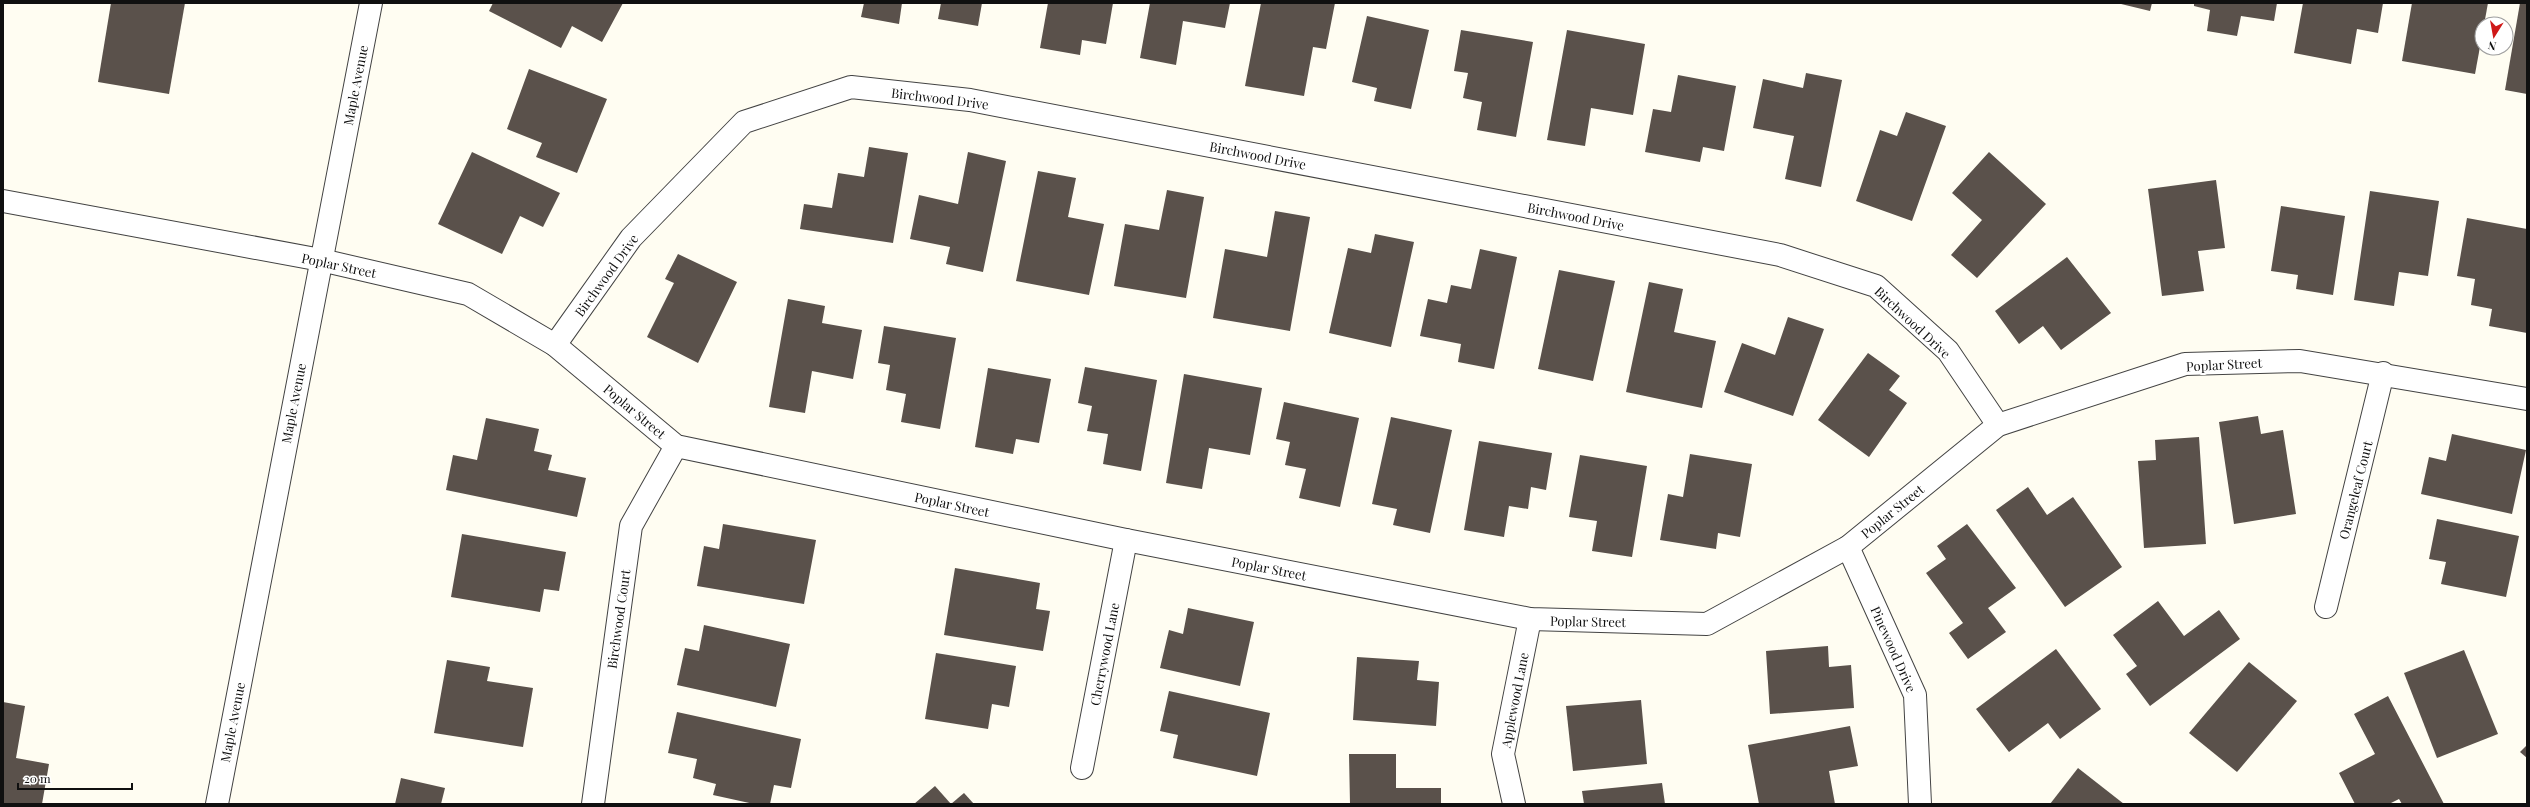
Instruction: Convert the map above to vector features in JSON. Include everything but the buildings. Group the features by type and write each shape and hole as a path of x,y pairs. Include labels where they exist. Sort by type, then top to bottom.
{"street":[{"name":"Maple Avenue","path":"217,804 371,3"},
{"name":"Birchwood Drive","path":"555,345 631,238 744,122 850,87 970,100 1780,255 1876,286 1948,352 1998,425"},
{"name":"Poplar Street","path":"3,202 321,260 468,294 555,345 676,446 1126,540 1530,619 1707,624 1848,546 1998,425 2185,364 2300,361 2384,373 2527,399"},
{"name":"Orangeleaf Court","path":"2326,607 2384,373"},
{"name":"Birchwood Court","path":"593,804 631,526 676,446"},
{"name":"Cherrywood Lane","path":"1082,768 1126,540"},
{"name":"Pinewood Drive","path":"1848,546 1915,695 1920,804"},
{"name":"Applewood Lane","path":"1514,804 1503,754 1530,619"}]}
